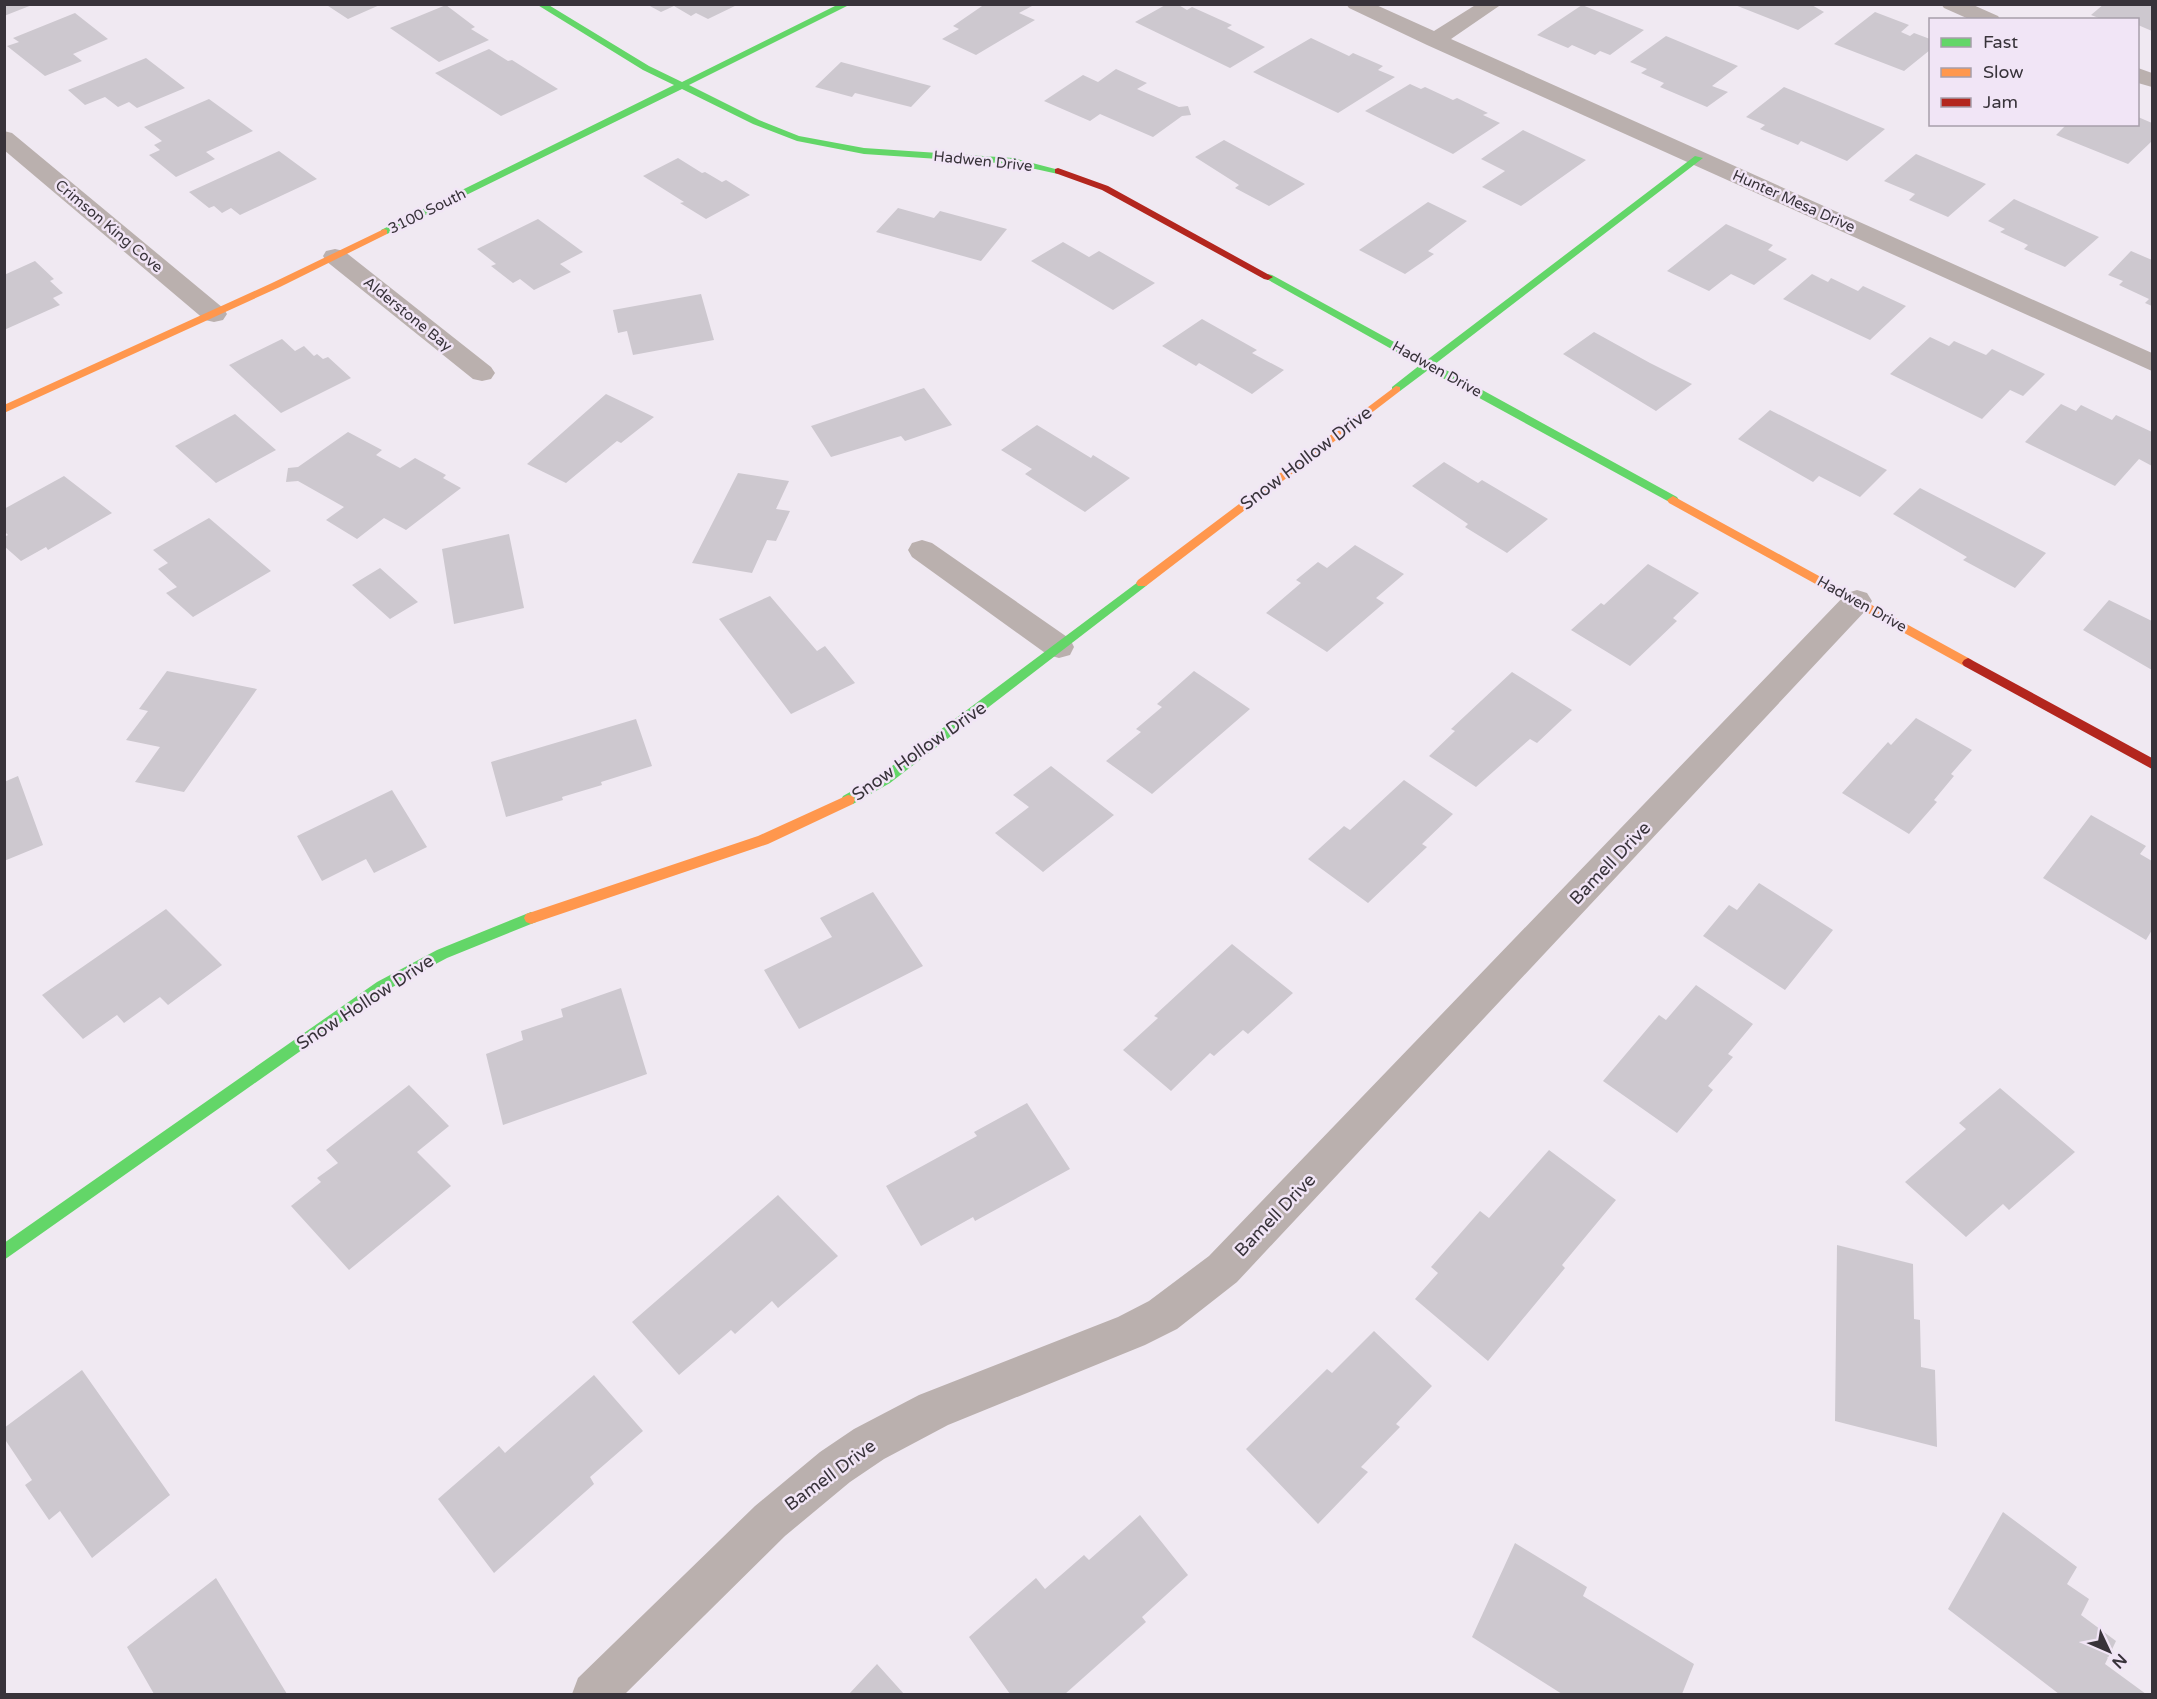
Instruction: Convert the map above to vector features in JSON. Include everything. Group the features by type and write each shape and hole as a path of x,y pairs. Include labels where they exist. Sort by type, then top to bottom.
{"street":[{"name":"Hadwen Drive","path":"540,4 646,68 776,131 818,144 864,151 1013,161 1084,179 1138,204 2152,765"},
{"name":"3100 South","path":"4,410 335,256 847,4"},
{"name":"Hunter Mesa Drive","path":"1356,4 2152,363"},
{"path":"1435,40 1492,4"},
{"path":"1951,4 1986,18"},
{"name":"Crimson King Cove","path":"4,138 214,314"},
{"name":"Snow Hollow Drive","path":"4,1253 410,969 490,931 726,854 826,814 855,798 915,758 1698,158"},
{"name":"Alderstone Bay","path":"335,256 482,373"},
{"path":"922,550 1059,647"},
{"name":"Bamell Drive","path":"594,1695 770,1521 835,1467 869,1444 934,1410 1131,1331 1163,1315 1223,1269 1857,602"}],"building":[{"path":"4,4 32,4 32,5 4,16"},
{"path":"325,4 382,4 348,19"},
{"path":"739,4 708,19 696,13 691,16 674,6 661,12 648,5"},
{"path":"985,4 1030,4 1032,6 1019,13 1035,20 976,55 942,39 959,29 953,26"},
{"path":"1167,4 1177,4 1187,10 1192,7 1232,25 1227,28 1265,47 1230,68 1135,22"},
{"path":"1810,4 1824,12 1798,30 1735,5"},
{"path":"2104,4 2152,4 2152,31 2139,25 2139,18 2099,18 2091,15"},
{"path":"446,5 475,27 471,29 489,40 439,62 390,28"},
{"path":"1582,5 1644,30 1610,55 1600,51 1595,55 1572,45 1568,48 1537,35"},
{"path":"1875,12 1909,25 1901,32 1910,36 1914,33 1929,39 1929,51 1904,71 1834,44"},
{"path":"75,13 108,39 73,54 82,61 45,76 7,46 19,42 13,38"},
{"path":"1666,36 1738,66 1712,86 1728,92 1707,107 1660,87 1664,83 1641,73 1647,69 1630,62"},
{"path":"1311,38 1349,56 1353,53 1383,66 1378,70 1395,77 1338,113 1253,72"},
{"path":"489,49 508,61 512,60 558,89 501,116 435,73"},
{"path":"146,58 185,88 137,108 129,102 118,107 105,97 85,105 68,90"},
{"path":"841,62 931,86 911,107 855,93 852,97 815,87"},
{"path":"1116,69 1147,83 1137,89 1179,107 1188,106 1191,115 1182,116 1153,137 1100,114 1090,121 1044,101 1083,75 1098,82"},
{"path":"1410,84 1421,89 1425,87 1453,100 1457,98 1488,113 1483,115 1500,123 1453,154 1365,111"},
{"path":"1784,87 1885,129 1847,161 1801,141 1798,145 1760,129 1765,125 1746,117"},
{"path":"209,99 253,131 206,152 215,159 176,177 149,155 160,150 154,145 162,141 144,127"},
{"path":"2139,117 2152,123 2152,141 2128,164 2056,135 2065,126 2139,126"},
{"path":"1523,130 1586,160 1521,206 1482,187 1505,171 1481,159"},
{"path":"1224,140 1305,184 1269,206 1235,188 1239,185 1195,157"},
{"path":"279,151 317,179 240,215 231,208 222,213 214,206 209,208 189,192"},
{"path":"1916,154 1986,184 1948,217 1909,200 1915,194 1884,181"},
{"path":"678,158 702,173 705,172 722,182 726,180 750,195 706,219 643,176"},
{"path":"2014,199 2099,237 2065,267 2024,249 2028,245 2000,232 2005,229 1988,221"},
{"path":"1428,202 1467,221 1428,251 1434,254 1405,274 1359,250"},
{"path":"898,208 934,218 940,211 1007,229 981,261 876,232"},
{"path":"538,219 583,252 560,264 571,272 534,290 520,279 513,283 491,266 496,264 477,249"},
{"path":"1726,224 1773,245 1768,250 1787,259 1754,285 1731,274 1709,291 1667,271"},
{"path":"1063,242 1089,257 1099,251 1155,283 1113,310 1031,261"},
{"path":"2131,251 2152,260 2152,306 2145,303 2149,299 2119,285 2123,281 2108,275"},
{"path":"35,261 54,279 50,281 63,293 53,298 60,305 4,330 4,275"},
{"path":"1812,274 1828,282 1831,278 1858,291 1863,286 1906,306 1870,340 1783,299"},
{"path":"701,294 714,340 633,355 627,331 618,333 613,310"},
{"path":"1202,319 1257,350 1252,353 1284,370 1252,394 1199,363 1196,366 1162,346"},
{"path":"1594,332 1692,384 1656,411 1563,354"},
{"path":"1930,337 1949,346 1954,341 1986,355 1992,349 2045,374 2023,396 2010,390 1982,419 1890,374"},
{"path":"282,339 295,351 304,346 314,356 317,354 323,359 328,357 351,378 281,413 229,365"},
{"path":"924,388 952,425 905,441 901,436 831,457 811,426"},
{"path":"606,394 654,417 621,443 617,441 566,483 527,464"},
{"path":"2061,404 2076,411 2081,405 2112,420 2116,415 2152,432 2152,466 2139,459 2115,486 2025,442"},
{"path":"1770,410 1887,470 1860,497 1819,476 1813,482 1738,439"},
{"path":"235,414 276,450 216,483 175,446"},
{"path":"1037,425 1091,458 1093,455 1130,478 1085,512 1025,474 1032,469 1001,450"},
{"path":"348,432 382,450 376,455 400,468 415,458 446,475 443,478 461,488 406,530 384,518 357,539 326,520 344,507 298,481 286,482 288,468 298,467"},
{"path":"1444,462 1478,483 1482,480 1548,519 1507,553 1465,527 1468,524 1412,486"},
{"path":"738,473 789,481 776,509 790,511 776,541 767,540 752,573 692,563"},
{"path":"64,476 112,513 48,550 46,547 21,561 4,546 4,537 8,535 4,531 4,509"},
{"path":"1920,488 2046,553 2015,588 1963,560 1967,557 1893,514"},
{"path":"209,518 271,571 193,617 166,593 177,587 158,569 168,563 153,550"},
{"path":"509,534 524,608 454,624 442,549"},
{"path":"1355,545 1404,574 1376,598 1384,603 1327,652 1266,613 1301,583 1296,580 1318,562 1327,568"},
{"path":"1648,564 1699,593 1673,618 1677,621 1630,666 1571,630 1601,603 1604,605"},
{"path":"380,568 418,602 390,619 352,585"},
{"path":"770,596 817,651 825,646 855,683 791,714 719,619"},
{"path":"2109,600 2152,621 2152,670 2083,630"},
{"path":"167,671 257,689 184,792 135,782 160,747 126,740 148,711 139,709"},
{"path":"1194,671 1250,709 1152,794 1106,761 1141,732 1136,729 1162,707 1157,704"},
{"path":"1512,672 1572,710 1537,743 1530,739 1476,787 1429,756 1455,731 1451,729"},
{"path":"1916,718 1972,750 1951,774 1954,776 1934,800 1937,802 1909,834 1842,793 1888,742 1891,745"},
{"path":"636,719 652,766 601,782 602,785 562,797 563,800 506,817 491,762"},
{"path":"1051,766 1114,815 1043,872 995,833 1029,807 1013,795"},
{"path":"18,776 43,845 4,861 4,782"},
{"path":"1404,780 1453,814 1422,844 1427,847 1368,903 1308,859 1344,826 1350,830"},
{"path":"392,790 427,847 374,873 366,859 322,881 297,836"},
{"path":"2091,815 2146,846 2140,854 2152,861 2152,930 2146,940 2043,878"},
{"path":"1759,883 1833,930 1785,990 1703,936 1729,905 1737,910"},
{"path":"873,892 923,966 799,1029 764,970 832,937 820,918"},
{"path":"166,909 222,965 168,1005 160,997 124,1023 117,1015 83,1039 42,995"},
{"path":"1232,944 1293,993 1248,1034 1243,1030 1214,1056 1210,1053 1171,1091 1123,1050 1158,1018 1154,1016"},
{"path":"1696,985 1753,1024 1728,1054 1733,1057 1708,1086 1713,1090 1677,1133 1603,1081 1659,1015 1666,1020"},
{"path":"621,988 647,1074 503,1125 486,1054 523,1040 521,1031 563,1017 561,1009"},
{"path":"409,1085 449,1126 417,1152 451,1186 349,1270 291,1206 321,1182 317,1178 338,1163 326,1150"},
{"path":"2000,1088 2075,1152 2009,1210 2003,1204 1966,1237 1905,1182 1966,1129 1959,1123"},
{"path":"1027,1103 1070,1169 975,1221 973,1217 921,1246 886,1186 977,1136 974,1132"},
{"path":"1549,1150 1616,1200 1562,1265 1565,1268 1488,1361 1415,1299 1438,1273 1431,1267 1480,1211 1489,1218"},
{"path":"778,1195 838,1256 778,1308 772,1301 735,1334 731,1330 679,1375 632,1322"},
{"path":"1837,1245 1913,1264 1914,1319 1920,1320 1921,1367 1935,1370 1937,1447 1835,1421"},
{"path":"1374,1331 1432,1386 1396,1424 1400,1427 1361,1467 1368,1472 1318,1524 1246,1449 1327,1369 1332,1373"},
{"path":"82,1370 170,1495 92,1558 60,1511 49,1520 25,1485 32,1480 4,1438 4,1428"},
{"path":"594,1375 643,1431 590,1477 594,1484 494,1573 438,1499 499,1446 505,1453"},
{"path":"2003,1512 2077,1567 2067,1584 2089,1599 2081,1615 2116,1641 2105,1664 2146,1694 2059,1694 1948,1609"},
{"path":"1140,1515 1188,1575 1142,1617 1146,1622 1065,1694 1010,1694 969,1637 1036,1578 1045,1589 1084,1555 1089,1560"},
{"path":"1515,1543 1587,1587 1583,1596 1694,1664 1682,1694 1562,1694 1472,1637"},
{"path":"216,1578 287,1694 154,1694 127,1647"},
{"path":"877,1664 904,1694 849,1694"}],"traffic: fast":[{"path":"540,4 646,68 756,122 797,138 864,151 1013,161 1058,171"},
{"path":"384,232 847,4"},
{"path":"1396,389 1698,158"},
{"path":"1268,277 1673,500"},
{"path":"848,800 885,779 1142,583"},
{"path":"4,1253 382,986 442,954 531,918"}],"traffic: slow":[{"path":"4,410 276,285 384,232"},
{"path":"1142,583 1396,389"},
{"path":"1673,500 1968,663"},
{"path":"531,918 763,840 848,800"}],"traffic: jam":[{"path":"1058,171 1105,188 1268,277"},
{"path":"1968,663 2152,764"}]}
